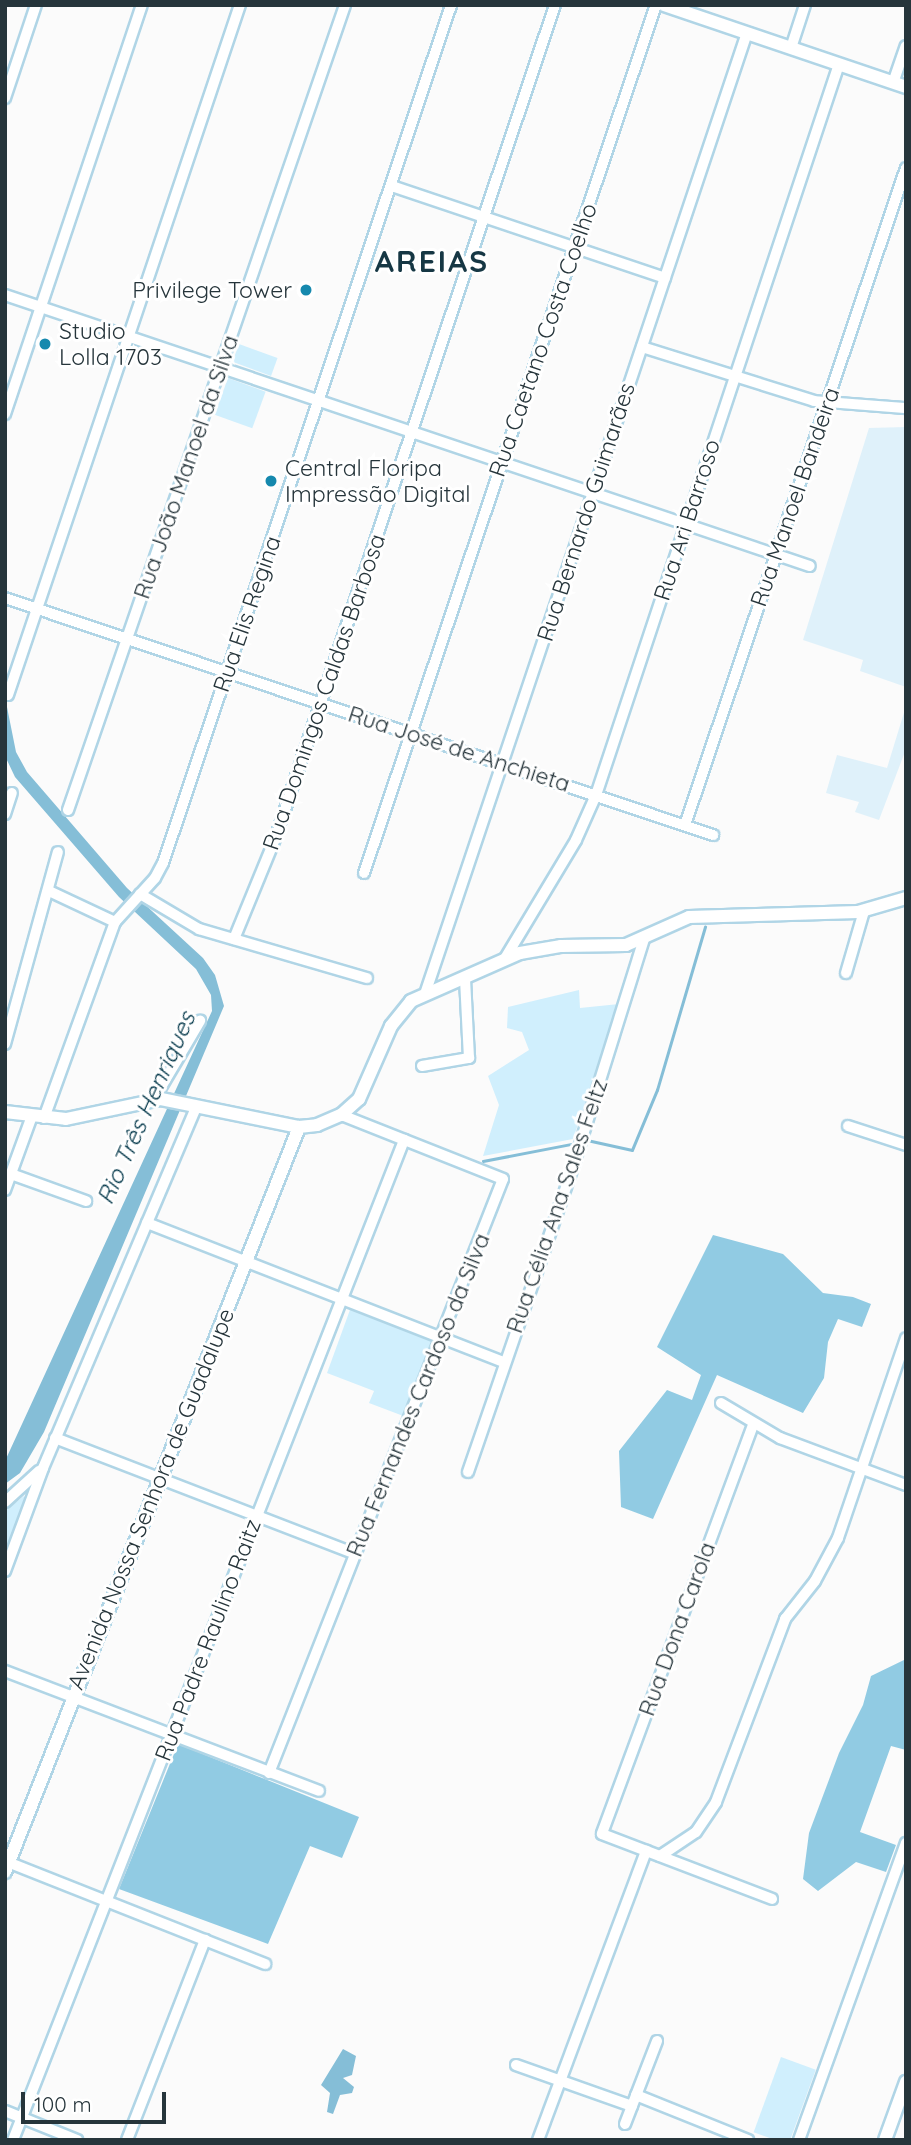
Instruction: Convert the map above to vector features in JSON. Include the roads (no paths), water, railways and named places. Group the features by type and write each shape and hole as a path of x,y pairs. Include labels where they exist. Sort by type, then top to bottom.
{"street":[{"path":"5,98 36,5"},
{"path":"5,414 142,5"},
{"path":"8,695 240,5"},
{"name":"Rua João Manoel da Silva","path":"68,810 345,5"},
{"name":"Rua Elis Regina","path":"118,918 163,863 451,5"},
{"name":"Rua Domingos Caldas Barbosa","path":"234,939 275,839 555,5"},
{"name":"Rua Caetano Costa Coelho","path":"364,873 656,5"},
{"path":"664,5 689,9 747,33 900,85 906,46"},
{"path":"791,48 806,5"},
{"name":"Rua Bernardo Guimarães","path":"426,991 747,33"},
{"name":"Rua Ari Barroso","path":"504,960 576,841 596,795 839,64"},
{"name":"Rua Manoel Bandeira","path":"685,825 906,168"},
{"path":"391,186 664,278"},
{"path":"5,295 810,566"},
{"path":"642,346 827,404 906,408"},
{"name":"Rua José de Anchieta","path":"5,598 713,835"},
{"path":"5,814 12,793"},
{"path":"5,1044 58,852"},
{"path":"5,1190 38,1117 118,918 49,891"},
{"path":"138,896 186,923 367,978"},
{"path":"5,1112 74,1119 161,1099 299,1127 341,1115 359,1099 399,1014 426,991 465,979 504,960 552,947 616,946 644,939 689,917 864,911 906,898"},
{"path":"846,973 864,911"},
{"name":"Rua Célia Ana Sales Feltz","path":"468,1472 503,1362 577,1156 644,939"},
{"path":"422,1066 469,1058 465,979"},
{"path":"161,1099 200,1021"},
{"path":"5,1571 55,1438 147,1223 193,1106"},
{"name":"Rua Fernandes Cardoso da Silva","path":"269,1773 503,1179 341,1115"},
{"path":"848,1126 906,1145"},
{"name":"Avenida Nossa Senhora de Guadalupe","path":"6,1866 299,1127"},
{"name":"Rua Padre Raulino Raitz","path":"13,2140 404,1140"},
{"path":"11,1174 86,1201"},
{"path":"147,1223 503,1362"},
{"path":"660,1856 696,1832 716,1802 785,1619 831,1554 906,1338"},
{"path":"721,1403 753,1425 906,1485"},
{"name":"Rua Dona Carola","path":"646,1851 602,1834 753,1425"},
{"path":"55,1438 355,1554"},
{"path":"5,1502 43,1468"},
{"path":"5,1671 319,1791"},
{"path":"799,2140 906,1843"},
{"path":"538,2140 646,1851 772,1899"},
{"path":"6,1866 265,1964"},
{"path":"127,2140 205,1940"},
{"path":"625,2124 657,2041"},
{"path":"516,2065 748,2140"},
{"path":"885,2140 906,2082"},
{"path":"5,2111 77,2140"}],"waterway":[{"path":"587,1140 632,1150 657,1090 705,927"},
{"path":"483,1161 571,1144"}],"place":[{"name":"Privilege Tower","path":"306,290"},
{"name":"Studio Lolla 1703","path":"45,344"},
{"name":"Central Floripa Impressão Digital","path":"271,481"}],"district":[{"name":"AREIAS","path":"432,261"}],"water label":[{"name":"Rio Três Henriques","path":"146,1108"}]}
